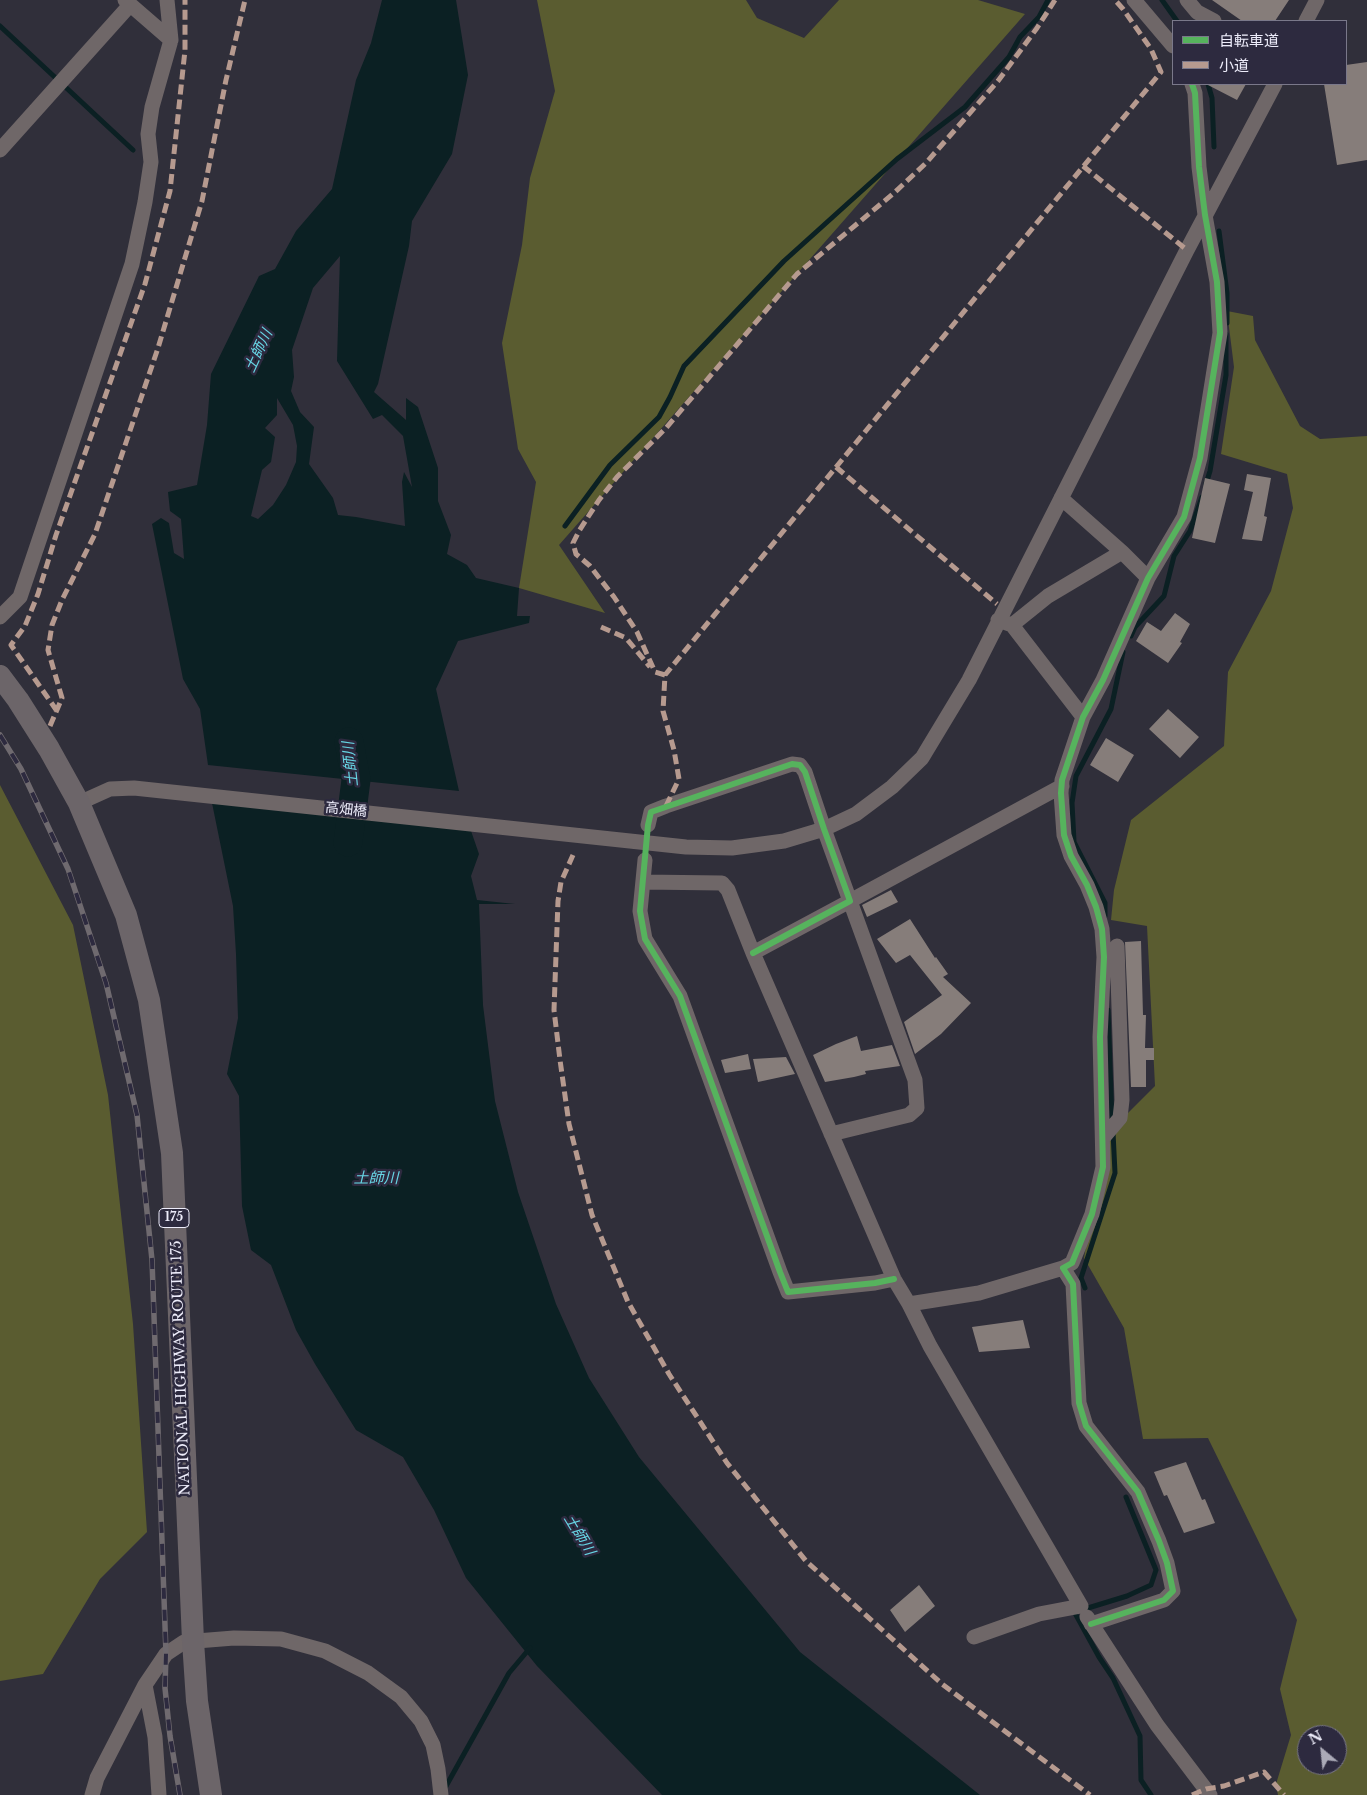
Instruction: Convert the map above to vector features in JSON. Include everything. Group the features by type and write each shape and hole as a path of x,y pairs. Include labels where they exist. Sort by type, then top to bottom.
{"highway":[{"name":"NATIONAL HIGHWAY ROUTE 175","path":"0,676 18,700 49,749 79,803 126,915 149,1000 172,1153 193,1641 197,1701 212,1795"}],"street":[{"path":"0,617 20,597 132,264 146,202 151,162 148,134 152,108 171,40 167,0"},
{"path":"1134,0 1172,45"},
{"path":"1187,0 1197,12 1212,20"},
{"path":"1306,20 1316,0"},
{"path":"0,150 72,71 128,2 171,40"},
{"path":"909,1304 979,1293 1063,1268 1072,1263 1092,1214 1103,1167 1100,1038 1104,957 1102,929 1096,907 1087,885 1071,856 1064,835 1062,780 1083,717 1104,680 1148,578 1184,517 1200,458 1220,333 1218,282 1205,215 1199,167 1195,93 1192,85"},
{"name":"高畑橋","path":"79,803 110,789 134,788 686,847 732,848 784,842 824,829 856,814 892,787 922,758 1005,622 1061,498 1205,215 1274,85"},
{"path":"1061,498 1122,552 1148,578"},
{"path":"1083,717 1005,622 1122,552"},
{"path":"648,825 651,812 792,764 800,765 805,772 915,1080 917,1108 909,1116 831,1134"},
{"path":"753,953 1062,786"},
{"path":"645,860 640,912 645,939 680,996 788,1292 875,1283 894,1279"},
{"path":"643,882 722,883 728,890 753,953 894,1279 930,1346 1091,1624 1157,1725 1210,1795"},
{"path":"1103,1138 1120,1118 1122,1100 1117,946"},
{"path":"1063,1268 1073,1284 1079,1402 1086,1426 1138,1492 1167,1563 1173,1591 1164,1600 1091,1624"},
{"path":"974,1637 1040,1614 1081,1606"},
{"path":"92,1795 97,1778 145,1685 166,1654 184,1642 234,1638 281,1639 325,1650 368,1673 400,1697 421,1721 433,1745 441,1795"},
{"path":"145,1685 155,1737 159,1795"}],"green space":[{"path":"537,0 746,0 757,18 804,38 839,0 978,0 1025,14 559,545 605,613 519,588 536,482 518,449 502,343 522,245 530,178 555,91"},
{"path":"1227,311 1253,316 1255,340 1300,426 1320,439 1367,436 1367,1795 1278,1795 1276,1784 1291,1735 1280,1689 1297,1620 1208,1438 1143,1439 1124,1328 1084,1258 1104,1137 1155,1086 1147,926 1111,920 1114,890 1131,820 1224,746 1228,672 1271,591 1293,508 1287,474 1221,454 1234,367"},
{"path":"0,785 73,925 108,1095 133,1324 147,1532 100,1579 43,1674 0,1681"}],"water":[{"path":"382,0 456,0 468,75 452,154 412,221 409,246 378,384 374,392 406,420 406,398 418,407 438,468 438,501 451,535 447,554 467,565 476,578 519,588 517,616 530,616 529,623 458,641 436,689 459,791 208,765 200,709 183,679 152,524 161,518 169,523 174,553 184,559 181,519 170,511 168,492 197,485 207,425 211,374 259,276 275,269 296,231 332,189 356,80 371,43","holes":["340,256 337,361 373,419 382,415 403,436 412,487 404,472 402,482 405,526 338,515 333,498 309,464 314,427 300,412 291,391 294,377 292,350 313,288","277,398 293,425 297,446 296,462 286,485 273,505 258,519 251,516 262,470 271,462 275,437 265,428 277,415"]},
{"name":"土師川","path":"212,803 470,828 479,854 471,876 477,900 515,904 479,904 483,1005 495,1101 518,1192 556,1304 589,1378 639,1457 800,1652 980,1795 662,1795 537,1666 466,1578 434,1510 403,1457 356,1430 296,1330 271,1265 251,1250 242,1206 239,1096 227,1074 238,1018 233,906"}],"building":[{"path":"1212,0 1289,0 1276,20 1241,20"},
{"path":"1367,62 1367,160 1337,165 1324,85 1347,85 1347,65"},
{"path":"1208,85 1245,85 1237,100"},
{"path":"1247,474 1271,478 1264,516 1267,517 1262,541 1242,539 1253,492 1244,490"},
{"path":"1205,478 1230,484 1215,543 1192,538"},
{"path":"1175,613 1190,624 1180,642 1182,643 1168,663 1136,641 1147,622 1161,631"},
{"path":"1168,709 1199,737 1180,758 1149,729"},
{"path":"1106,738 1134,755 1118,782 1090,765"},
{"path":"891,890 898,902 867,917 862,905"},
{"path":"910,919 935,958 948,974 943,977 971,1003 941,1034 915,1054 904,1022 942,995 910,955 896,963 877,939"},
{"path":"1141,941 1143,1015 1146,1015 1145,1048 1154,1048 1154,1060 1146,1060 1146,1087 1131,1087 1125,942"},
{"path":"857,1036 861,1051 892,1045 900,1066 865,1071 866,1074 825,1082 813,1055"},
{"path":"748,1054 751,1069 725,1073 721,1060"},
{"path":"786,1057 795,1074 758,1082 753,1059"},
{"path":"1023,1320 1030,1348 979,1352 972,1327"},
{"path":"1186,1462 1202,1500 1205,1499 1215,1523 1184,1533 1167,1495 1164,1496 1154,1472"},
{"path":"919,1585 935,1606 905,1632 890,1610"}],"waterway":[{"path":"565,526 610,465 659,417 684,366 784,261 897,159 965,107 1009,57 1020,37 1039,17 1048,0"},
{"path":"1162,0 1176,20"},
{"path":"0,26 133,150"},
{"path":"1208,85 1212,98 1214,147"},
{"path":"1219,231 1227,293 1227,323"},
{"path":"1206,484 1210,471 1226,375 1226,334"},
{"path":"1131,636 1135,627 1164,596 1174,556 1190,531 1202,497"},
{"path":"1105,916 1105,903 1074,842 1072,803 1076,776 1111,709 1123,652"},
{"name":"土師川","path":"348,842 356,780 349,742"},
{"path":"1108,1010 1112,1121"},
{"path":"1085,1288 1081,1278 1115,1173 1113,1132"},
{"path":"1088,1608 1127,1596 1151,1585 1156,1570 1126,1497"},
{"path":"1076,1615 1113,1678 1140,1736 1141,1780 1151,1795"},
{"path":"445,1788 509,1673 530,1648"}],"railway":[{"path":"0,735 21,769 68,869 106,983 137,1115 152,1260 166,1654 165,1688 170,1736 180,1795"}],"marked path":[{"path":"57,711 11,645 25,626 38,594 56,535 145,284 170,191 185,50 185,0"},
{"path":"50,726 62,698 48,650 52,625 62,600 95,534 158,348 202,201 226,80 245,0"},
{"path":"665,675 655,672 637,632 614,597 590,566 576,554 573,543 579,531 617,477 666,428 797,274 894,193 925,164 998,81 1055,0"},
{"path":"666,806 679,779 674,750 663,711 665,675 1161,72 1151,49 1115,0"},
{"path":"1083,166 1187,250"},
{"path":"836,467 997,604"},
{"path":"601,627 626,638 650,667"},
{"path":"573,855 561,882 558,901 554,1010 560,1060 569,1124 592,1215 628,1302 669,1374 727,1463 806,1561 942,1684 1090,1795"},
{"path":"1192,1795 1264,1772 1284,1795"}],"cycle path":[{"path":"1091,1624 1164,1600 1173,1591 1167,1563 1138,1492 1086,1426 1079,1403 1073,1284 1063,1268 1072,1263 1092,1214 1103,1167 1100,1037 1104,957 1102,929 1096,907 1087,885 1071,856 1064,835 1061,793 1062,780 1083,717 1103,680 1148,578 1184,517 1200,458 1220,333 1217,282 1205,215 1199,167 1195,93 1192,85"},
{"path":"753,953 850,901 805,772 800,765 792,764 651,812 648,825 640,911 645,939 680,996 788,1292 875,1283 894,1279"}]}
